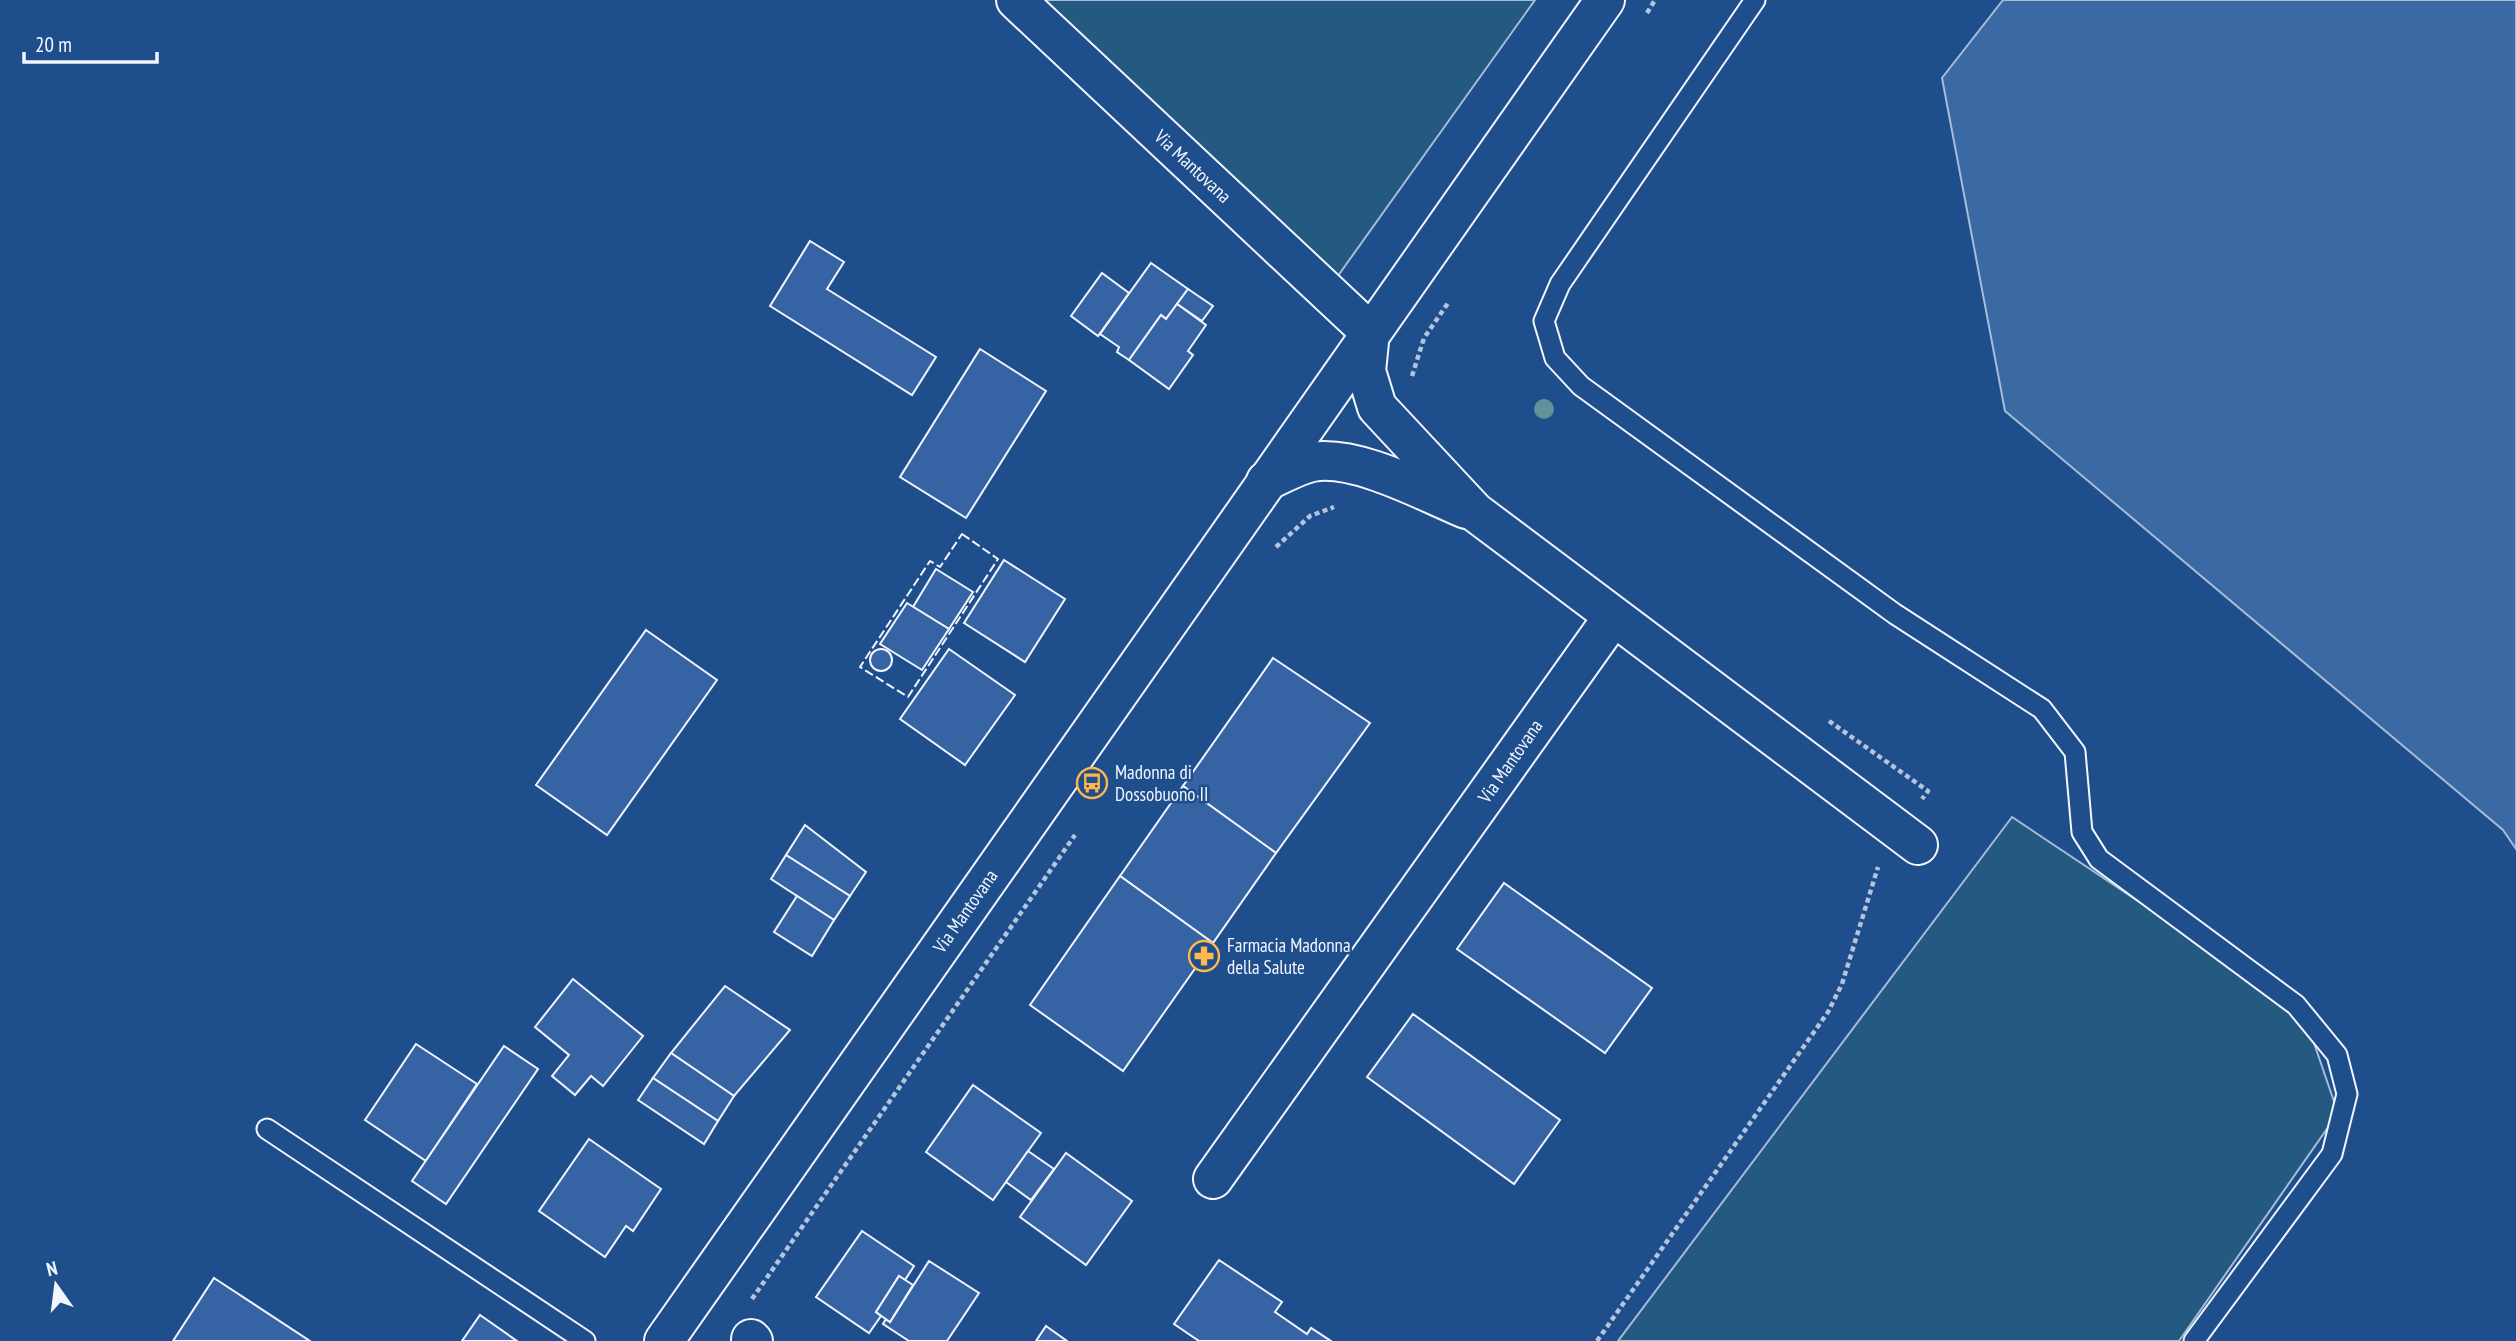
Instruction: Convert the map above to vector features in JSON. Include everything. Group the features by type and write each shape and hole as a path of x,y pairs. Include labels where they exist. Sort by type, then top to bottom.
{"street":[{"name":"Via Mantovana","path":"1016,0 1370,332"},
{"name":"Via Mantovana","path":"664,1341 1605,0"},
{"name":"Via Mantovana","path":"1370,332 1366,371 1377,407 1475,512 1918,845"},
{"name":"Via Mantovana","path":"1266,481 1310,462 1337,461 1390,477 1475,512"},
{"name":"Via Mantovana","path":"1213,1179 1613,617"}],"lane":[{"path":"1755,0 1560,284 1544,321 1555,358 1581,386 1884,606 2042,709 2075,752 2082,832 2099,859 2296,1005 2337,1055 2347,1094 2332,1154 2194,1341"},
{"path":"267,1129 584,1341"}],"path":[{"path":"1270,553 1310,516 1345,503"},
{"path":"751,1328 1076,834"},
{"path":"1597,1341 1828,1012 1852,954"}],"shaded area":[{"path":"1022,0 1535,0 1330,287"},
{"path":"2003,0 2516,0 2516,849 2503,830 2005,411 1942,78"},
{"path":"2012,817 2303,1011 2338,1113 2179,1341 1618,1341"}],"building":[{"path":"810,241 844,262 827,289 936,357 912,395 770,306"},
{"path":"1151,263 1188,289 1166,319 1161,315 1129,360 1117,352 1119,347 1100,334"},
{"path":"1102,273 1129,293 1098,336 1071,316"},
{"path":"1188,289 1213,306 1202,321 1177,304"},
{"path":"1177,304 1206,325 1188,351 1193,355 1169,389 1129,360 1161,315 1166,319"},
{"path":"980,349 1046,391 966,518 900,477"},
{"path":"1004,560 1065,599 1025,662 964,623"},
{"path":"936,569 973,592 949,629 913,607"},
{"path":"907,603 949,629 922,670 880,644"},
{"path":"646,630 717,680 607,835 536,785"},
{"path":"881,649 889,652 892,660 889,668 881,671 873,668 870,660 873,652"},
{"path":"949,649 1015,695 965,765 900,719"},
{"path":"1273,658 1370,723 1276,853 1183,786"},
{"path":"1183,786 1276,853 1213,943 1120,876"},
{"path":"805,825 866,872 850,896 786,855"},
{"path":"786,855 850,896 834,920 771,879"},
{"path":"1120,876 1213,943 1123,1071 1030,1005"},
{"path":"1504,883 1652,988 1605,1053 1457,949"},
{"path":"797,896 834,920 812,956 774,932"},
{"path":"573,979 643,1036 603,1086 591,1076 575,1095 552,1076 569,1055 535,1027"},
{"path":"725,986 790,1030 734,1096 671,1053"},
{"path":"1413,1014 1560,1120 1514,1184 1367,1077"},
{"path":"416,1044 477,1084 426,1161 365,1120"},
{"path":"504,1046 538,1069 446,1204 412,1181"},
{"path":"671,1053 734,1096 718,1121 653,1078"},
{"path":"653,1078 718,1121 704,1144 638,1100"},
{"path":"973,1085 1041,1133 993,1200 926,1152"},
{"path":"589,1139 661,1189 633,1231 626,1226 605,1257 539,1211"},
{"path":"1028,1151 1054,1169 1031,1200 1006,1182"},
{"path":"1066,1153 1132,1201 1086,1265 1020,1217"},
{"path":"862,1231 914,1266 905,1280 899,1276 876,1312 881,1316 869,1333 816,1297"},
{"path":"1219,1260 1282,1302 1275,1312 1307,1334 1311,1328 1331,1341 1199,1341 1174,1324"},
{"path":"929,1261 979,1293 947,1341 909,1341 883,1324 886,1319 890,1322"},
{"path":"899,1276 913,1285 890,1322 876,1312"},
{"path":"214,1278 310,1341 173,1341"},
{"path":"480,1315 517,1341 462,1341"},
{"path":"1046,1326 1067,1341 1036,1341"}],"fence":[{"path":"962,534 998,559 908,697 860,667 930,561 940,567 962,534"}],"place":[{"name":"Madonna di Dossobuono II","path":"1092,783"},
{"name":"Farmacia Madonna della Salute","path":"1204,956"}]}
